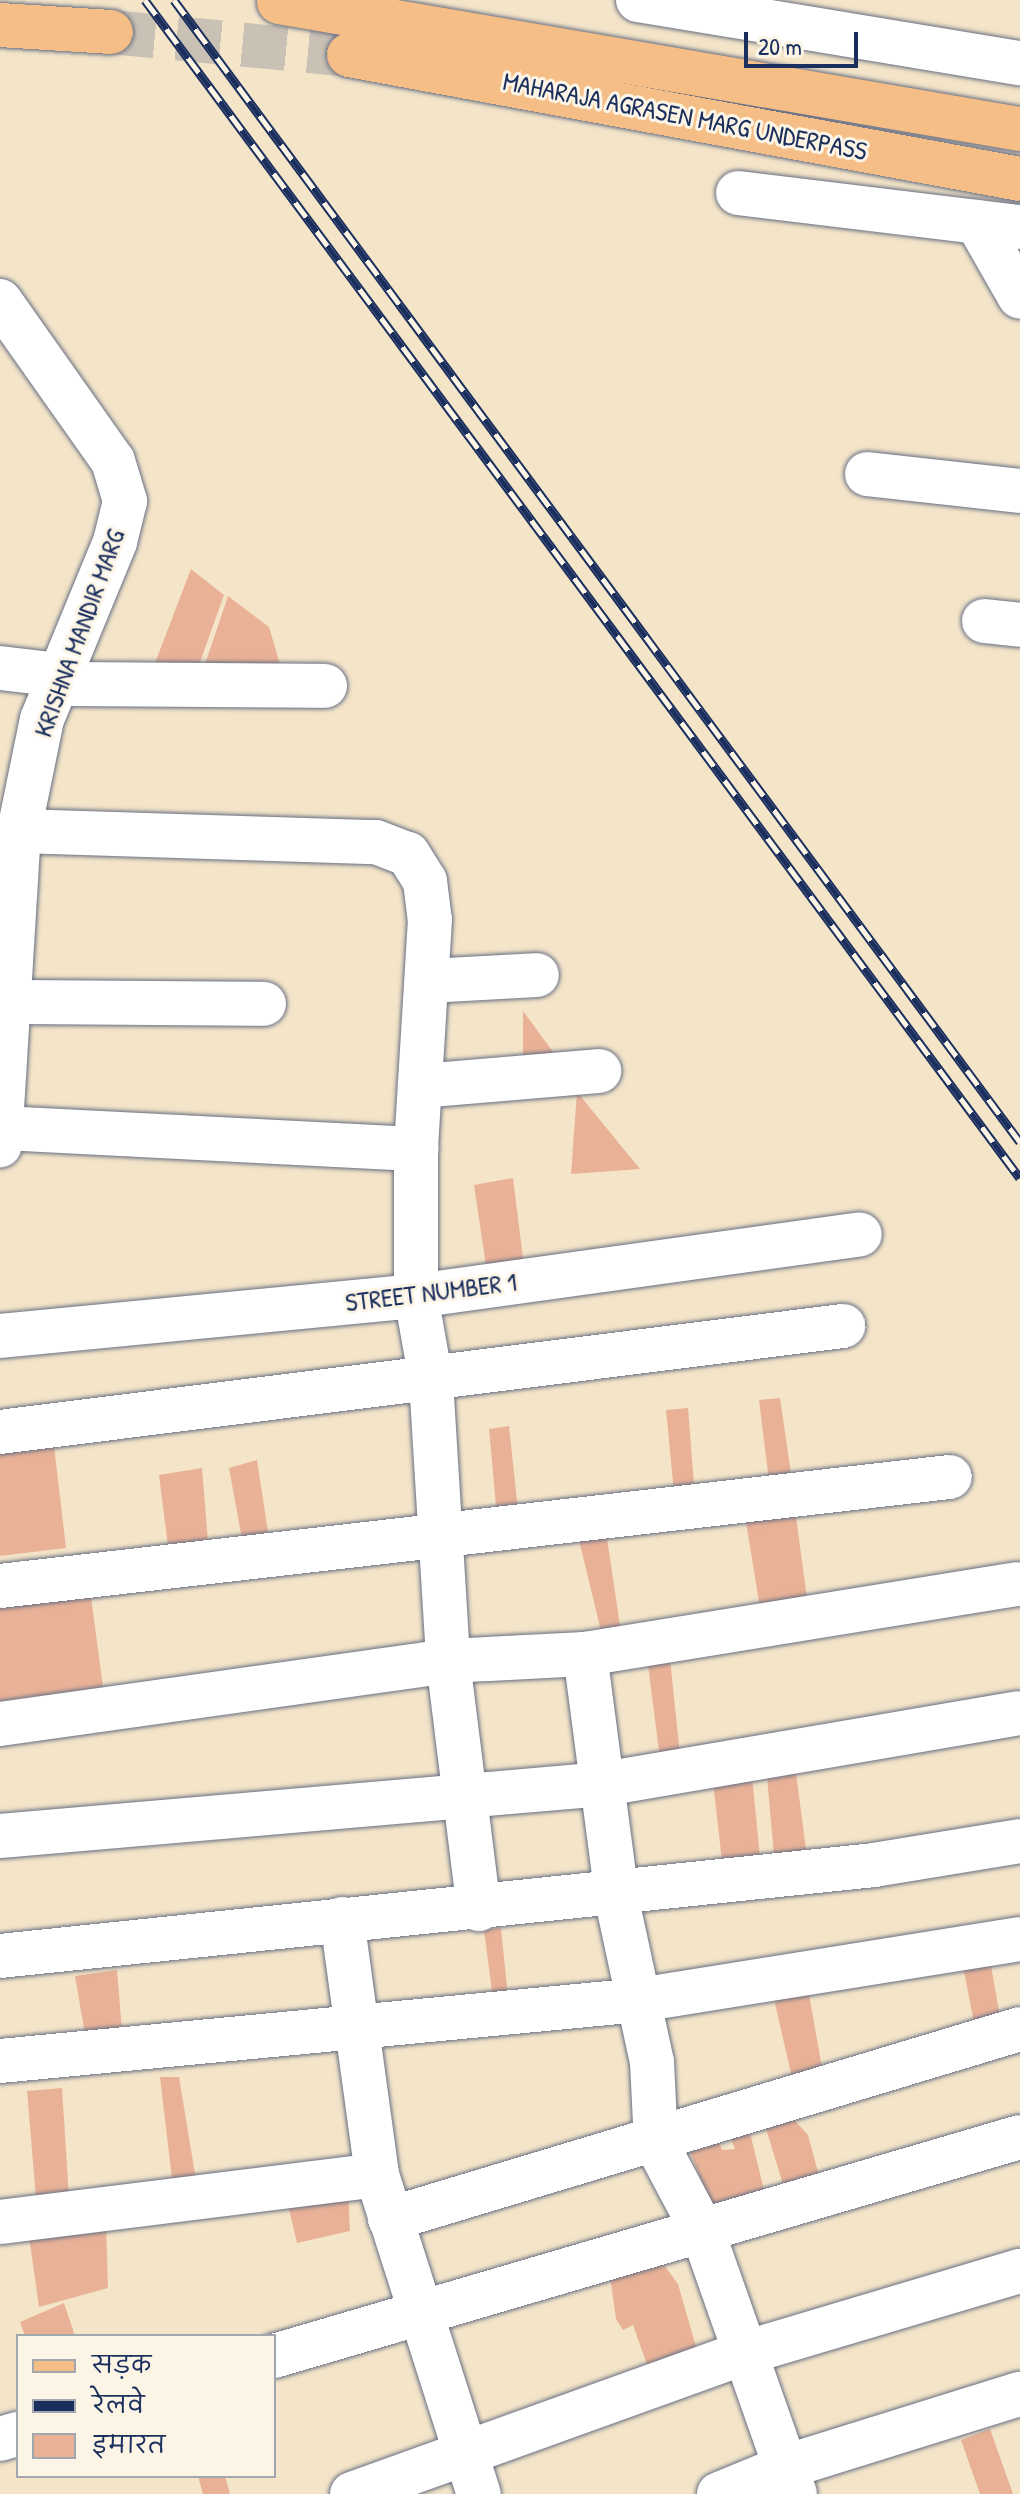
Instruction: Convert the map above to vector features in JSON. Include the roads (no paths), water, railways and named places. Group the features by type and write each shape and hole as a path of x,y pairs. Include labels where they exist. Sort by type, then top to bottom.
{"main road":[{"name":"MAHARAJA AGRASEN MARG UNDERPASS","path":"279,2 1020,129"},
{"path":"0,25 111,32"},
{"name":"MAHARAJA AGRASEN MARG UNDERPASS","path":"349,55 1020,179"}],"street":[{"path":"638,0 712,7 1020,63"},
{"path":"738,193 1020,227"},
{"path":"977,222 1020,297"},
{"name":"KRISHNA MANDIR MARG","path":"0,301 113,461 125,501 115,542 42,719 19,831 5,947 8,1002 0,1145"},
{"path":"867,474 1020,491"},
{"path":"0,668 58,680 325,686"},
{"path":"19,831 376,842 408,854 425,881 430,919 416,1149 416,1296 431,1380 448,1661 479,1909"},
{"path":"427,981 537,975"},
{"path":"8,1002 264,1004"},
{"path":"420,1086 599,1071"},
{"path":"1,1128 416,1149"},
{"name":"STREET NUMBER 1","path":"0,1336 416,1296 860,1234"},
{"path":"0,1432 843,1326"},
{"path":"0,1586 441,1539 950,1477"},
{"path":"0,1724 448,1661 585,1654 1016,1584"},
{"path":"585,1654 617,1893 652,2062 656,2143 702,2230 741,2354 790,2481"},
{"path":"0,1836 465,1793 604,1784 1018,1713"},
{"path":"1,1945 479,1909 874,1865 1020,1841"},
{"path":"342,1919 377,2175 417,2313 479,2494"},
{"path":"0,2061 358,2030 639,2000 1020,1939"},
{"path":"390,2219 656,2143 1020,2029"},
{"path":"276,2355 1020,2137"},
{"path":"0,2222 377,2175"},
{"path":"352,2494 462,2450 741,2354 1020,2271"},
{"path":"719,2494 790,2481 1020,2394"}],"tunnel":[{"path":"111,32 349,55"}],"railway":[{"path":"145,0 1020,1178"},
{"path":"174,0 1020,1142"}]}
